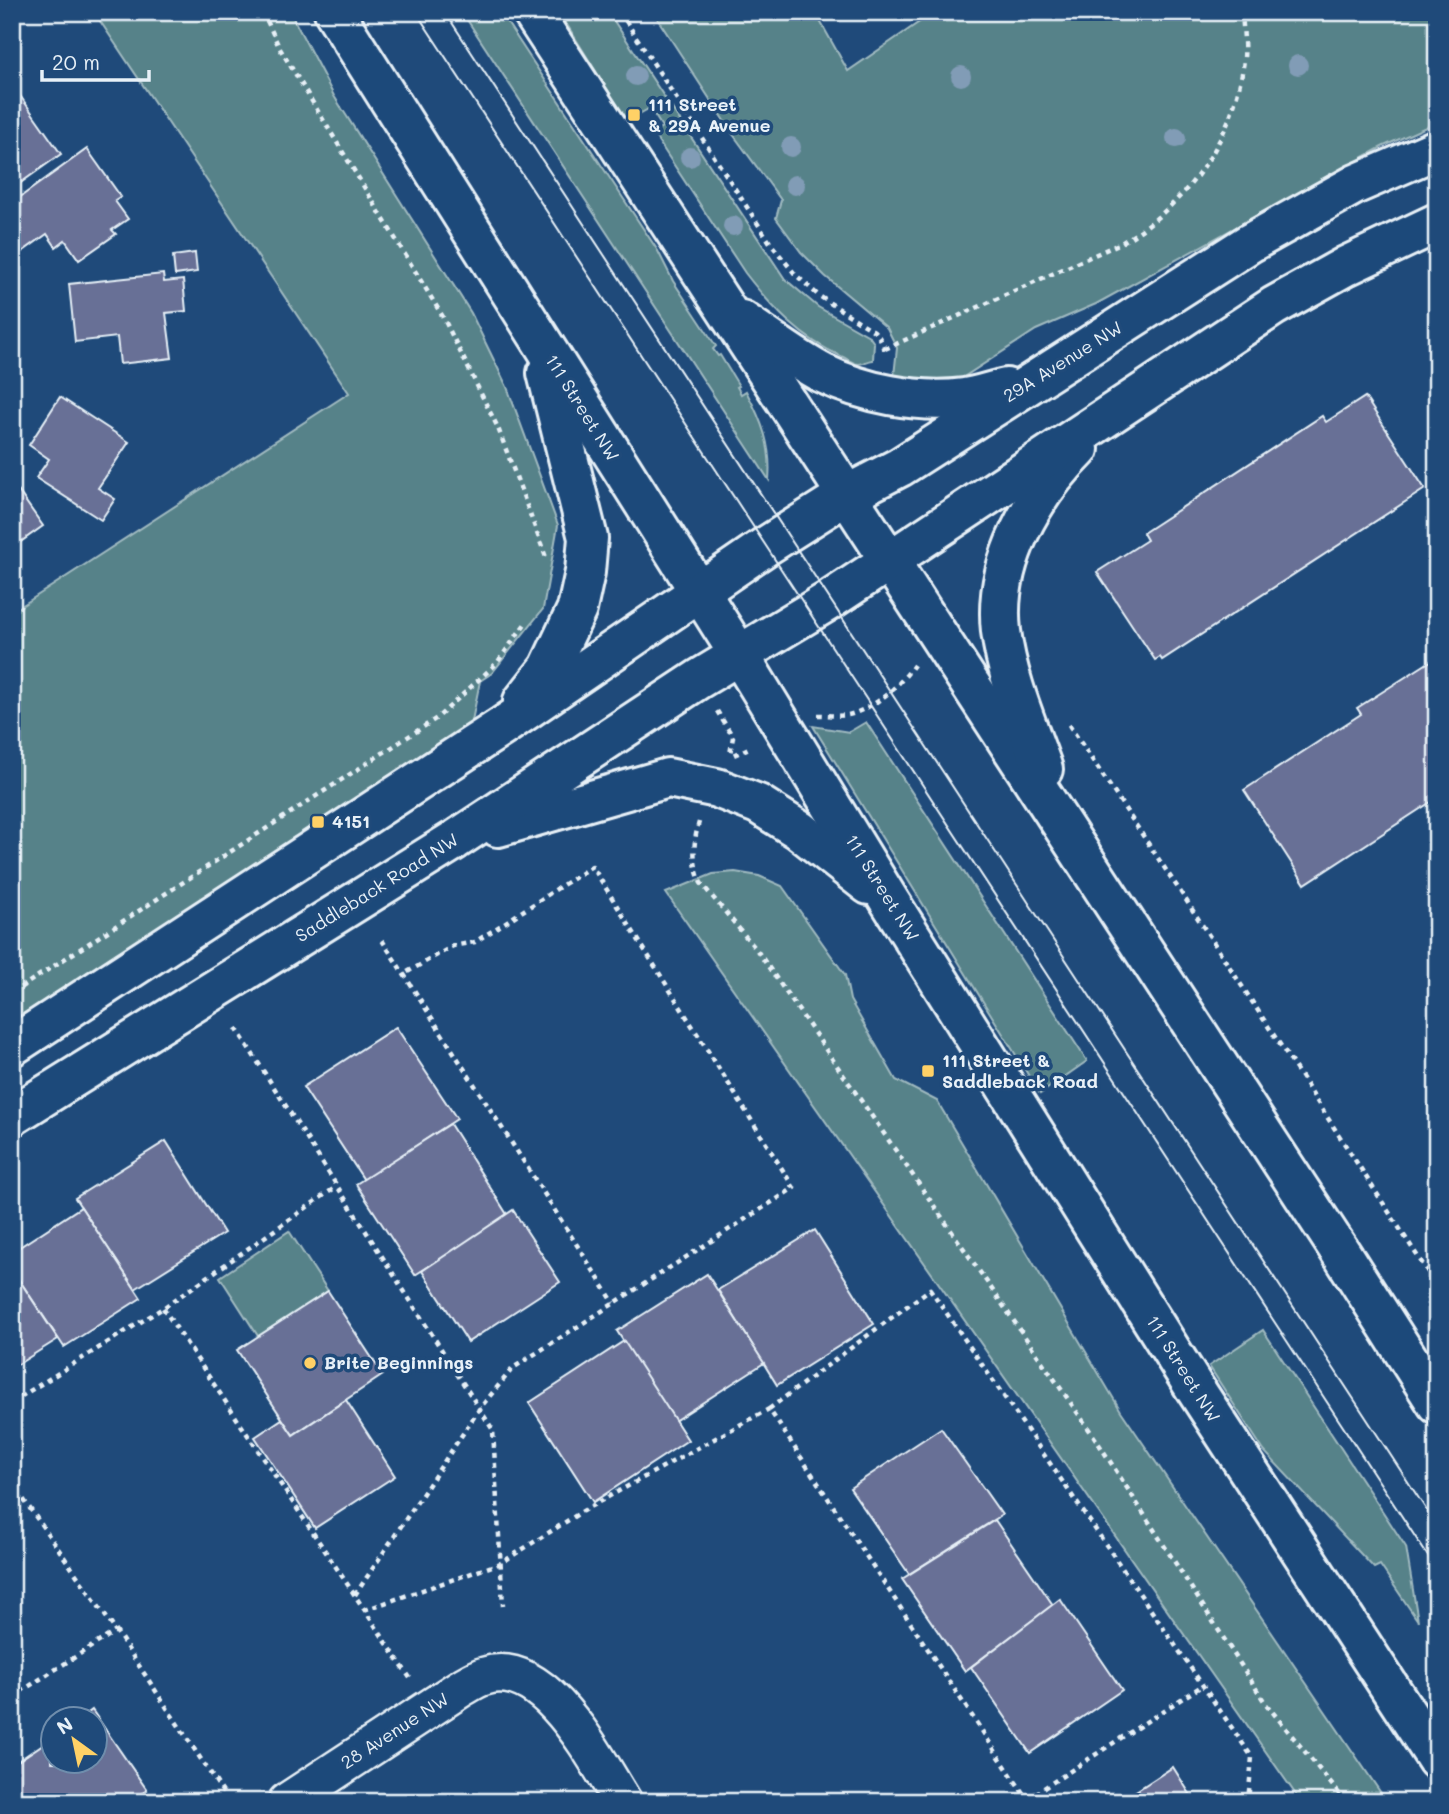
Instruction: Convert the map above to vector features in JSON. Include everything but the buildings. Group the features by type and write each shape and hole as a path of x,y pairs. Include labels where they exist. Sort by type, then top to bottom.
{"main road":[{"name":"111 Street NW","path":"334,12 740,656 890,902 1201,1399 1437,1760"},
{"path":"532,12 848,494 1437,1404"},
{"name":"29A Avenue NW","path":"699,593 766,546 848,494 900,467 1250,243 1356,184 1437,149"},
{"path":"740,656 1274,306 1313,283 1437,223"},
{"path":"727,311 819,371 846,384 880,392 923,399 955,399 1031,381"},
{"path":"503,726 550,668 577,609 585,572 588,538 539,340"},
{"path":"1063,828 1010,673 1001,628 1005,577 1020,531 1052,480 1089,440 1152,385"},
{"path":"12,1046 503,726 699,593"},
{"name":"Saddleback Road NW","path":"12,1115 455,840 699,679 740,656"},
{"path":"455,840 668,778 723,772 758,804 799,830 890,902"}],"street":[{"name":"28 Avenue NW","path":"287,1802 461,1688 486,1675 508,1674 536,1685 559,1704 623,1802"}],"path":[{"path":"263,12 279,47 443,317 498,428 551,570 585,572"},
{"path":"620,12 771,244 795,274 818,296 874,331 885,349 1121,243 1145,229 1161,215 1210,160 1228,125 1244,65 1242,12"},
{"path":"12,993 437,718 498,663 529,618"},
{"path":"937,634 905,678 870,705 850,715 809,716 723,772 704,810 695,838 695,863 701,883 756,949 1095,1438 1266,1704 1346,1802"},
{"path":"1067,723 1186,900 1437,1286"},
{"path":"355,1595 480,1408 513,1368 794,1188 593,866 475,942 453,946 404,974"},
{"path":"382,940 614,1303"},
{"path":"236,1028 493,1430 503,1606"},
{"path":"12,1402 163,1308 336,1187"},
{"path":"364,1610 501,1563 586,1509 769,1409 930,1289 1252,1757 1248,1802"},
{"path":"163,1308 410,1678"},
{"path":"769,1409 1025,1800 1203,1685"},
{"path":"12,1483 116,1631 226,1797"},
{"path":"12,1698 116,1631"},
{"path":"1330,1802 1340,1794"}],"green space":[{"path":"94,12 290,12 334,96 471,313 507,387 558,525 543,609 492,673 480,681 471,726 12,1025 12,612 349,393"},
{"path":"462,12 500,12 658,251 673,281 716,346 713,349 720,355 741,394 746,391 752,402 767,445 769,480"},
{"path":"559,12 608,12 785,279 818,307 869,336 874,343 873,360 856,364 814,342 789,322 766,298 745,273 653,133 662,127 650,108 627,121"},
{"path":"653,12 815,12 848,71 934,12 1437,12 1437,122 1382,147 1096,304 1036,330 962,378 931,382 894,376 897,348 887,328 801,252 776,218 781,200 732,133"},
{"path":"866,722 1087,1061 1040,1094 813,726 849,732"},
{"path":"735,872 759,876 782,886 845,975 850,1000 896,1080 937,1101 1121,1411 1387,1802 1301,1802 666,893 713,874"},
{"path":"289,1231 328,1291 258,1336 220,1277"},
{"path":"1263,1330 1406,1547 1418,1621 1380,1565 1374,1568 1264,1451 1209,1366"}],"tram line":[{"path":"416,12 1437,1570"},
{"path":"445,12 1437,1526"}],"place":[{"name":"111 Street & 29A Avenue","path":"634,115"},
{"name":"4151","path":"318,822"},
{"name":"111 Street & Saddleback Road","path":"928,1071"},
{"name":"Brite Beginnings","path":"310,1363"}]}
